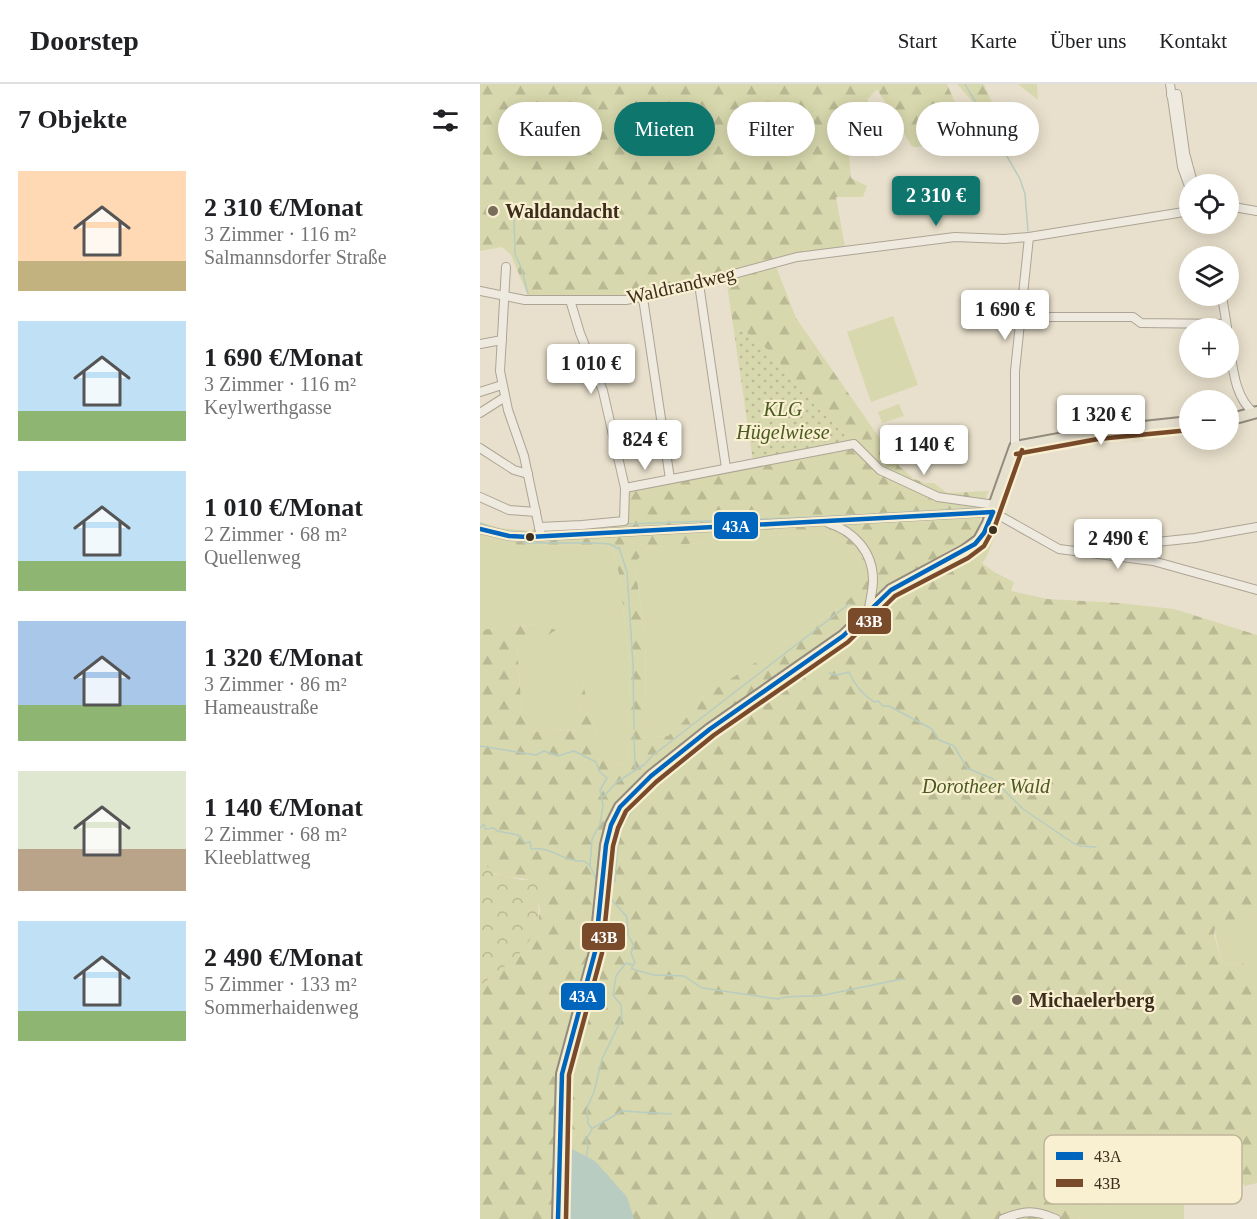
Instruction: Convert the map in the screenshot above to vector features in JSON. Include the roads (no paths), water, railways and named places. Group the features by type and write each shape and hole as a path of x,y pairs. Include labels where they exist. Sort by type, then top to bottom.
{"main road":[{"path":"1239,417 1256,413"},
{"path":"558,1219 561,1082 565,1057 595,952 606,850 611,825 620,807 665,764 710,729 833,644 899,584 975,544 984,533 1015,447 1090,433 1179,423"}],"street":[{"path":"1170,84 1171,95 1177,94 1187,174"},
{"path":"1182,148 1190,174"},
{"path":"1239,208 1257,211"},
{"name":"Waldrandweg","path":"480,291 525,300 626,300 699,284 797,256 955,237 1004,239 1029,237 1179,213"},
{"path":"1015,447 1015,371 1029,237"},
{"path":"506,267 500,371 505,398 524,456 540,536"},
{"path":"699,284 726,468"},
{"path":"643,298 670,479"},
{"path":"539,527 624,521 625,488 602,387 580,333 570,300"},
{"path":"1021,316 1133,317 1141,323 1179,324"},
{"path":"480,344 502,340"},
{"path":"1235,378 1237,390 1244,402 1256,413"},
{"path":"480,392 502,385"},
{"path":"480,413 505,398"},
{"path":"625,488 854,444 880,470 938,497 994,508 1059,549 1154,561 1257,590"},
{"path":"480,448 509,467 528,474"},
{"path":"480,497 509,510 536,512"},
{"path":"480,529 510,536 540,536 824,522 994,508"},
{"path":"824,522 851,534 866,552 873,574 869,609"},
{"path":"1128,556 1132,548 1138,544 1195,538 1257,527"},
{"path":"1003,1219 1019,1213 1036,1211 1056,1219"}],"waterway":[{"path":"965,84 1020,179 1025,194 1028,231"},
{"path":"514,217 515,254 528,294"},
{"path":"627,524 977,508"},
{"path":"480,523 493,528"},
{"path":"498,530 515,532"},
{"path":"544,531 555,530"},
{"path":"952,568 979,553 989,542"},
{"path":"523,543 595,543 610,544 619,549"},
{"path":"619,547 627,572 633,664 634,729"},
{"path":"854,639 899,597 944,572"},
{"path":"603,797 617,782 645,764 652,756 849,604"},
{"path":"837,653 853,640"},
{"path":"646,794 720,735 836,654"},
{"path":"829,673 837,675 849,672 856,685 870,699 874,702 878,701 883,706 889,706 932,729 939,740 954,746 967,768 993,779 1023,809 1073,843 1096,847"},
{"path":"634,734 635,768"},
{"path":"480,746 536,755 544,751 558,756 574,751 596,762 600,772 607,778 600,790 603,805 600,824 592,839 590,866 597,881"},
{"path":"615,882 618,845 623,826 645,795"},
{"path":"480,828 484,824 485,829 494,828 497,831 518,835 525,843 530,842 531,849 544,849 577,861 584,861 589,865"},
{"path":"586,1158 588,1148 586,1140 592,1129 588,1123 587,1108 594,1092 602,1059 622,1018 621,1005 613,995 616,976 626,963 633,965 635,963 631,953 634,946 628,935 627,917 611,899"},
{"path":"632,966 632,969 654,975 684,976 702,988 778,999 824,995 903,979"},
{"path":"593,1128 622,1111 671,1114"}],"place":[{"name":"Waldandacht","path":"493,211"},
{"name":"Michaelerberg","path":"1017,1000"}],"park label":[{"name":"KLG Hügelwiese","path":"783,420"},
{"name":"Dorotheer Wald","path":"986,786"}]}
